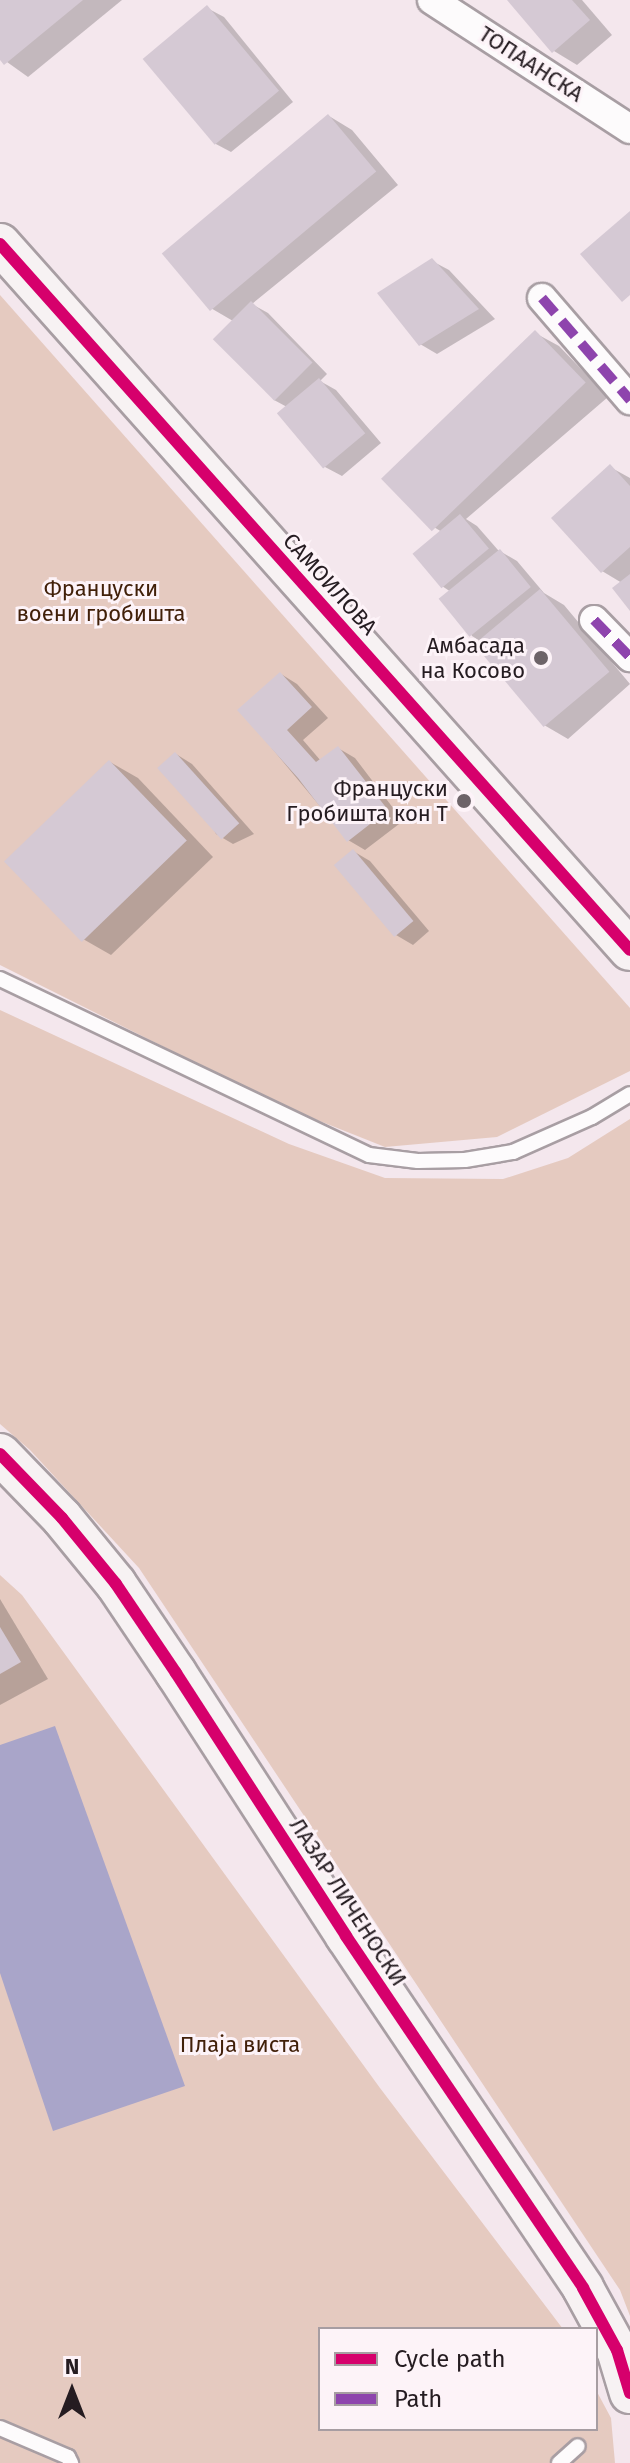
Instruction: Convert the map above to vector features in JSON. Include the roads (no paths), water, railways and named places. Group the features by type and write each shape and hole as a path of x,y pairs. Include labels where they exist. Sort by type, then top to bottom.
{"street":[{"name":"ТОПААНСКА","path":"432,0 630,129"},
{"name":"САМОИЛОВА","path":"0,244 630,950"},
{"path":"542,298 630,400"},
{"path":"594,620 630,657"},
{"name":"ЛАЗАР ЛИЧЕНОСКИ","path":"0,1454 62,1518 116,1584 167,1660 346,1936 583,2288 617,2350 630,2393"}],"lane":[{"path":"0,979 369,1155 418,1161 465,1160 513,1152 592,1117 630,1094"},
{"path":"0,2428 68,2457 71,2463"},
{"path":"559,2463 578,2446"}],"place":[{"name":"Амбасада на Косово","path":"541,658"},
{"name":"Француски Гробишта кон Т","path":"464,801"}],"park label":[{"name":"Француски воени гробишта","path":"101,600"},
{"name":"Плаја виста","path":"240,2045"}]}
